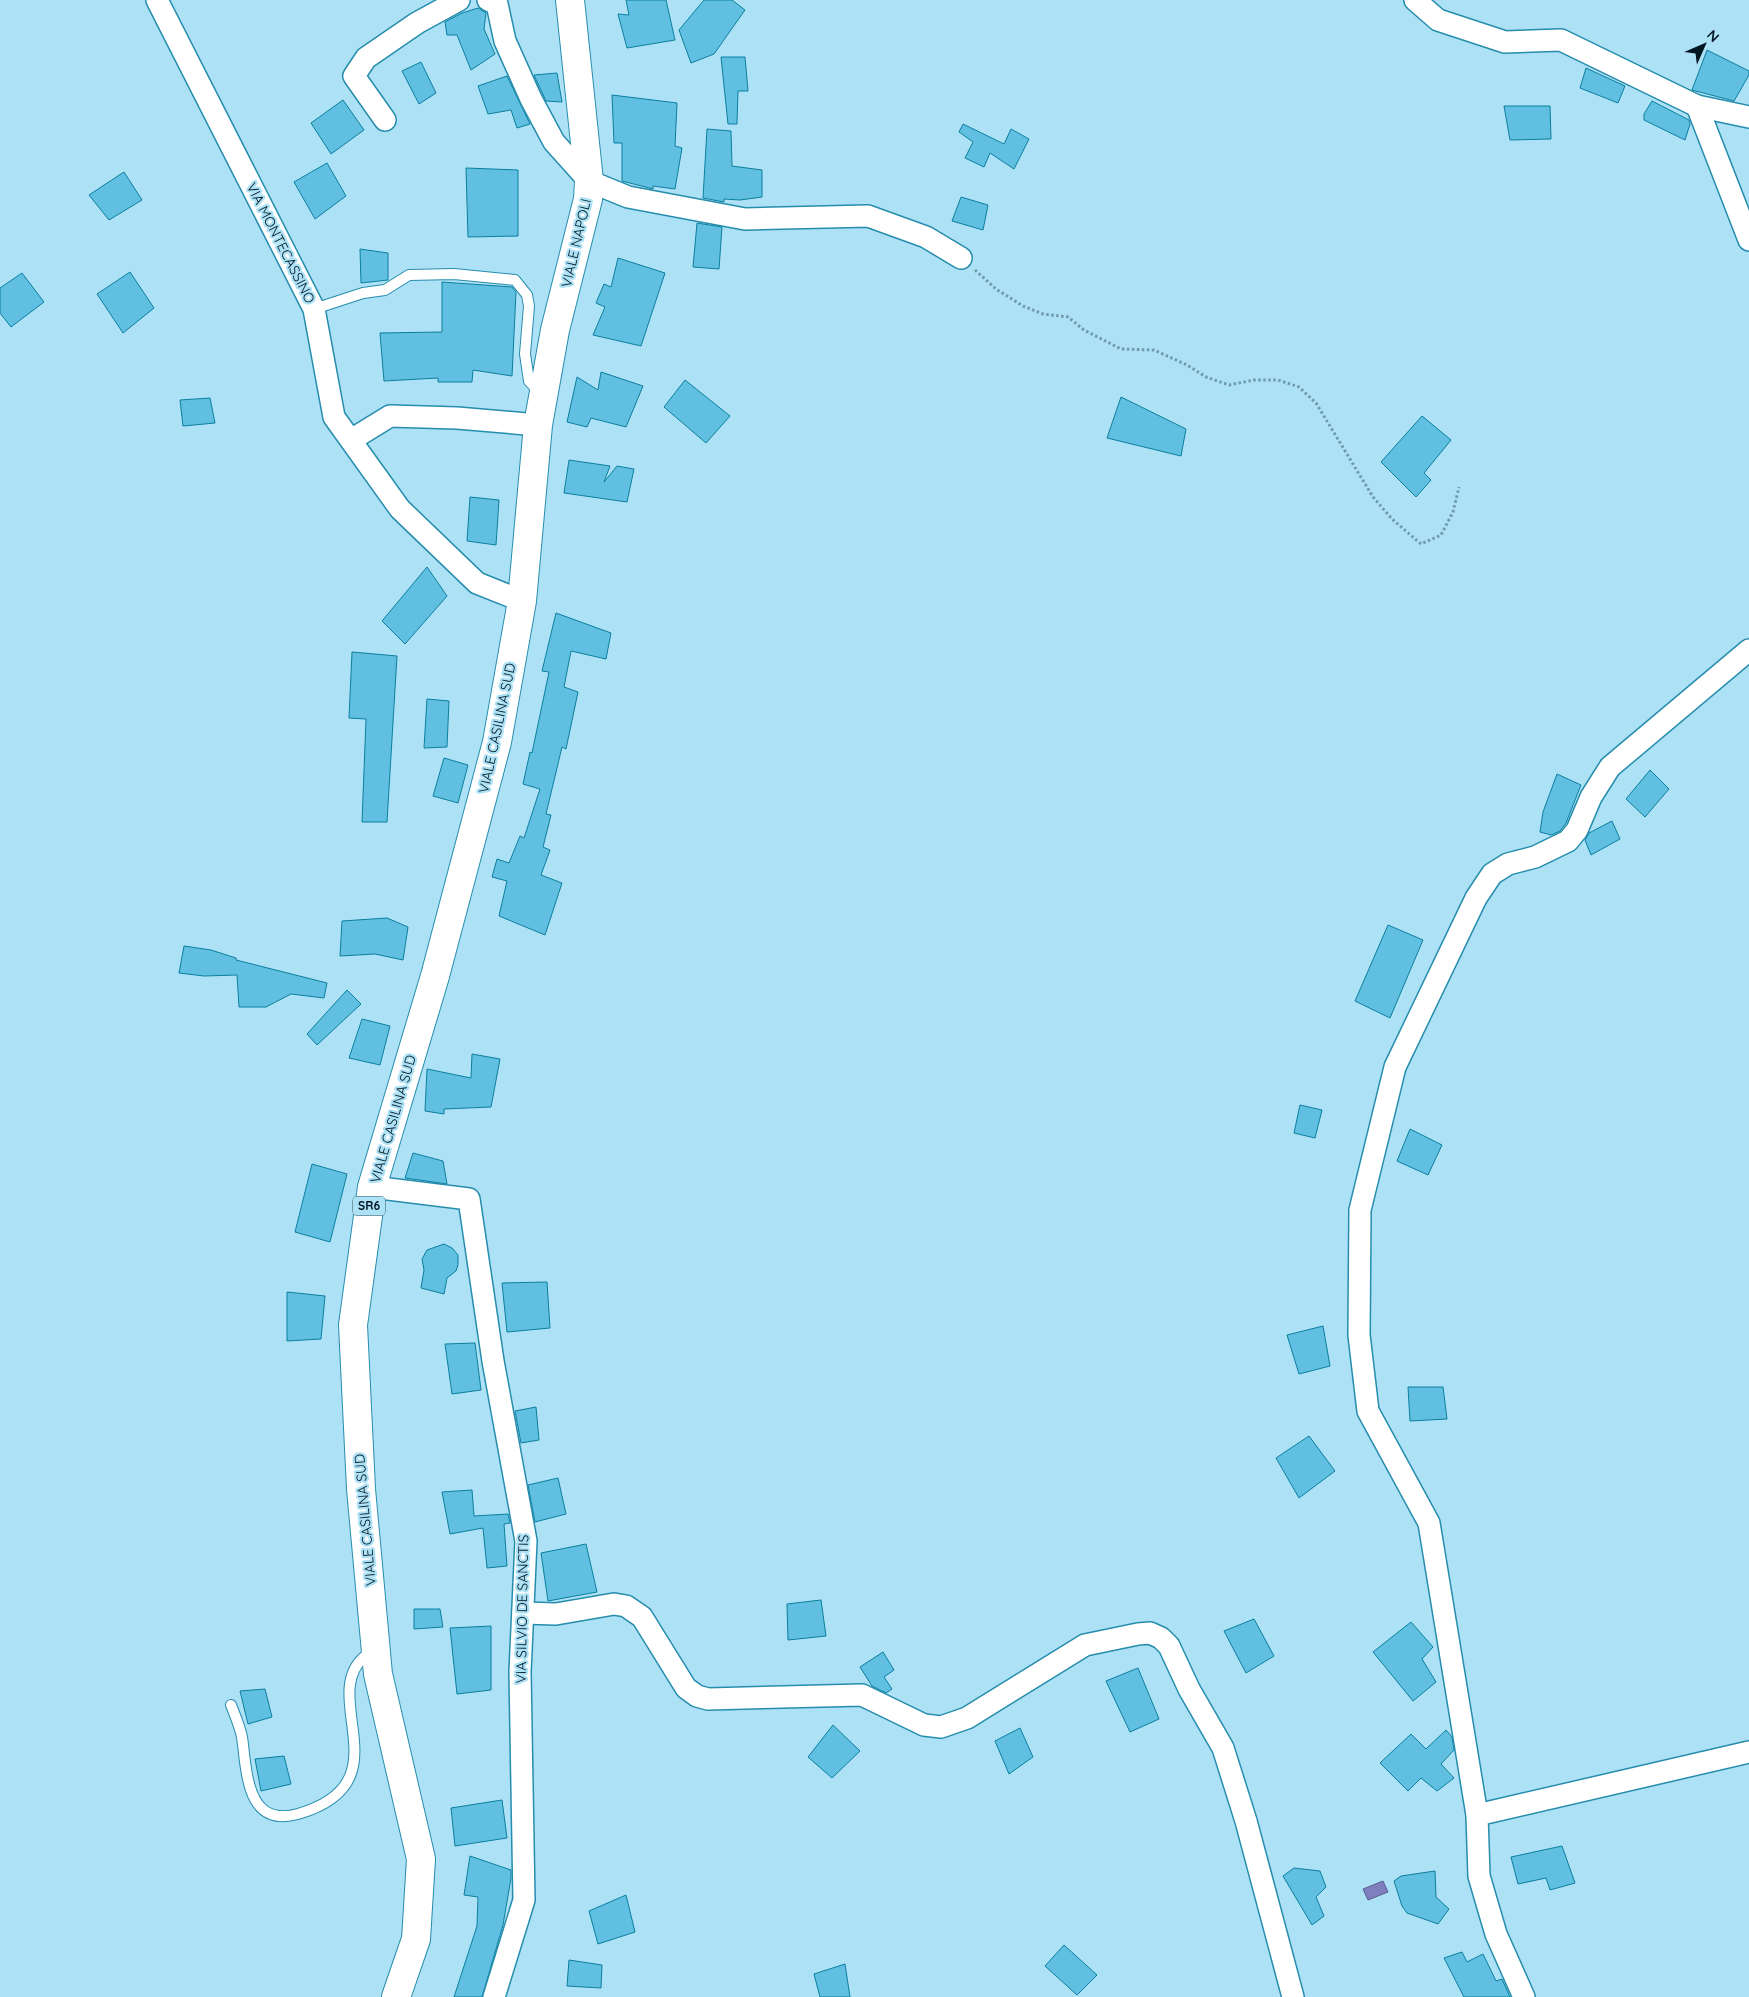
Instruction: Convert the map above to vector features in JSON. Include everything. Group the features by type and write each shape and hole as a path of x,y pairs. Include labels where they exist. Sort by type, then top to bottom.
{"main road":[{"name":"VIALE NAPOLI","path":"538,425 555,330 588,199 589,181 570,0"},
{"name":"VIALE CASILINA SUD","path":"396,1997 416,1939 420,1859 378,1674 361,1489 353,1326 372,1187 435,976 497,742 522,602 538,425"}],"street":[{"name":"VIA MONTECASSINO","path":"157,0 314,309 334,417 400,509 477,583 522,602"},
{"path":"385,120 354,76 366,58 417,24 459,0"},
{"path":"488,0 497,4 505,41 515,66 554,142 589,181 628,197 745,219 868,216 926,237 961,258"},
{"path":"1415,0 1438,20 1505,42 1561,40 1697,106 1749,117"},
{"path":"1697,106 1749,240"},
{"path":"351,440 390,416 457,418 538,425"},
{"path":"1524,1997 1496,1934 1479,1876 1477,1815 1429,1523 1368,1411 1358,1335 1360,1210 1395,1067 1476,898 1492,874 1508,864 1542,855 1568,841 1577,830 1591,797 1610,767 1749,650"},
{"name":"VIA SILVIO DE SANCTIS","path":"372,1187 469,1199 494,1360 526,1541 520,1682 524,1900 494,1997"},
{"path":"523,1613 556,1614 614,1604 626,1606 642,1617 686,1688 697,1696 708,1699 862,1695 924,1725 941,1727 967,1718 1085,1644 1150,1633 1161,1638 1169,1646 1189,1689 1223,1748 1246,1821 1293,1997"},
{"path":"1477,1815 1749,1752"}],"lane":[{"path":"314,309 363,293 385,290 409,275 454,274 515,280 527,295 529,306 525,354 529,381 544,398"},
{"path":"231,1705 242,1736 243,1761 247,1783 254,1800 267,1812 278,1818 318,1808 348,1782 354,1767 350,1687 356,1665 364,1658 376,1658"}],"path":[{"path":"961,258 996,289 1023,306 1043,314 1068,317 1084,330 1121,349 1154,350 1187,365 1206,377 1229,384 1254,380 1278,380 1299,387 1316,404 1373,498 1392,519 1421,544 1441,535 1453,512 1459,487"}],"water":[{"path":"1383,1881 1388,1892 1368,1900 1363,1889"}],"building":[{"path":"626,0 666,0 675,40 627,48 618,14 629,15"},
{"path":"704,0 732,0 745,10 714,54 691,63 679,30"},
{"path":"478,8 486,13 484,29 495,54 471,70 457,35 447,35 445,22 462,13"},
{"path":"1707,50 1749,71 1749,75 1734,101 1692,90"},
{"path":"721,57 745,57 748,91 738,91 737,124 728,124"},
{"path":"421,62 436,93 419,104 402,71"},
{"path":"1586,68 1625,86 1618,103 1580,88"},
{"path":"557,73 562,102 546,101 534,75"},
{"path":"507,76 530,124 517,128 511,110 488,114 478,86"},
{"path":"612,95 677,103 675,146 682,148 675,189 653,186 653,189 622,181 622,143 614,143"},
{"path":"343,100 364,130 331,154 311,123"},
{"path":"1652,101 1689,120 1690,124 1685,140 1644,120 1644,114"},
{"path":"1504,106 1550,106 1551,139 1510,140"},
{"path":"963,124 1004,144 1011,129 1029,139 1014,169 990,153 984,167 965,158 973,142 959,132"},
{"path":"707,129 731,131 732,166 762,170 762,197 740,200 724,199 724,202 703,198"},
{"path":"327,163 346,196 315,219 294,182"},
{"path":"466,168 518,170 518,236 468,237"},
{"path":"124,172 142,200 109,220 89,195"},
{"path":"961,197 988,205 983,230 952,221"},
{"path":"697,223 722,227 719,269 693,267"},
{"path":"360,249 388,253 388,280 361,283"},
{"path":"618,258 665,273 641,346 593,335 605,307 596,303 604,284 611,287"},
{"path":"130,272 154,308 123,333 97,294"},
{"path":"22,273 44,302 11,327 0,313 0,288"},
{"path":"442,282 512,287 516,292 512,376 473,370 472,382 438,382 438,378 384,381 380,333 442,332"},
{"path":"601,372 643,386 626,427 591,418 587,427 567,422 577,377 598,390"},
{"path":"685,380 730,416 706,443 664,407"},
{"path":"1121,397 1186,429 1181,456 1107,438"},
{"path":"210,398 215,423 183,426 180,400"},
{"path":"1422,416 1451,440 1424,473 1431,480 1416,497 1381,462"},
{"path":"569,460 610,466 604,482 617,466 634,469 627,502 564,493"},
{"path":"470,497 499,500 496,545 467,541"},
{"path":"427,567 447,596 405,644 382,621"},
{"path":"556,613 611,633 606,659 571,651 564,687 578,692 566,749 562,747 546,814 551,815 543,847 550,850 541,875 562,883 545,935 499,916 507,881 492,877 497,859 509,863 520,836 524,838 540,789 523,784 530,752 532,753 549,672 542,671"},
{"path":"352,652 397,656 387,822 362,822 366,719 349,718"},
{"path":"427,699 449,701 447,747 424,748"},
{"path":"444,758 468,765 458,803 433,796"},
{"path":"1650,770 1669,789 1645,817 1626,799"},
{"path":"1557,774 1581,785 1566,823 1560,831 1551,835 1540,832 1543,812"},
{"path":"1612,821 1620,839 1591,855 1585,840 1589,833"},
{"path":"387,918 408,927 403,960 375,954 340,956 342,921"},
{"path":"1388,925 1423,940 1390,1018 1355,1001"},
{"path":"184,946 211,950 236,958 236,960 327,983 324,998 291,994 266,1007 239,1007 237,975 204,976 179,973"},
{"path":"347,990 361,1004 317,1045 307,1034"},
{"path":"362,1019 390,1026 380,1065 349,1058"},
{"path":"472,1054 500,1059 491,1107 444,1109 444,1114 425,1111 427,1069 471,1078"},
{"path":"1300,1105 1322,1110 1315,1138 1294,1133"},
{"path":"1410,1129 1442,1145 1428,1175 1397,1161"},
{"path":"413,1153 443,1161 447,1184 405,1178"},
{"path":"312,1164 347,1174 330,1242 295,1232"},
{"path":"444,1244 452,1248 458,1255 458,1265 456,1271 447,1278 444,1294 421,1288 424,1270 422,1259 427,1250"},
{"path":"547,1282 550,1328 507,1332 502,1283"},
{"path":"287,1292 325,1296 321,1339 287,1341"},
{"path":"1323,1326 1330,1366 1299,1374 1287,1335"},
{"path":"475,1343 481,1390 452,1394 445,1344"},
{"path":"1408,1387 1443,1387 1447,1419 1410,1421"},
{"path":"536,1407 539,1440 521,1443 515,1411"},
{"path":"1309,1436 1335,1471 1299,1498 1276,1458"},
{"path":"558,1478 566,1514 535,1522 528,1485"},
{"path":"472,1490 474,1516 508,1514 510,1523 504,1524 507,1566 487,1568 483,1528 450,1534 442,1492"},
{"path":"586,1544 597,1592 548,1601 541,1553"},
{"path":"821,1600 826,1636 788,1640 787,1604"},
{"path":"414,1609 440,1609 443,1627 414,1629"},
{"path":"1254,1619 1274,1656 1246,1673 1224,1631"},
{"path":"1411,1622 1433,1647 1422,1659 1436,1682 1413,1701 1373,1652"},
{"path":"491,1626 491,1690 457,1694 450,1628"},
{"path":"883,1652 894,1670 884,1677 892,1689 886,1693 872,1686 860,1667"},
{"path":"1138,1668 1159,1719 1130,1732 1106,1681"},
{"path":"265,1689 272,1717 248,1724 240,1691"},
{"path":"833,1725 860,1751 832,1778 808,1757"},
{"path":"1020,1728 1033,1757 1009,1774 995,1741"},
{"path":"1446,1730 1452,1737 1454,1750 1441,1764 1454,1778 1437,1791 1421,1778 1408,1791 1380,1763 1411,1734 1426,1749"},
{"path":"284,1756 291,1784 261,1791 255,1759"},
{"path":"502,1800 507,1838 455,1846 451,1808"},
{"path":"1562,1846 1575,1883 1550,1890 1546,1878 1518,1884 1511,1857"},
{"path":"470,1856 511,1870 511,1878 503,1925 482,1997 454,1997 477,1926 478,1897 464,1895"},
{"path":"1294,1868 1320,1871 1326,1887 1316,1897 1324,1916 1312,1925 1283,1876"},
{"path":"1435,1871 1436,1897 1449,1909 1438,1924 1407,1913 1402,1906 1394,1881 1401,1876"},
{"path":"626,1895 635,1932 598,1944 589,1911"},
{"path":"1064,1945 1097,1975 1077,1995 1045,1966"},
{"path":"1462,1952 1467,1962 1483,1954 1496,1981 1502,1979 1510,1997 1464,1997 1444,1958"},
{"path":"569,1960 602,1965 601,1988 567,1986"},
{"path":"845,1964 850,1997 820,1997 814,1974"}]}
